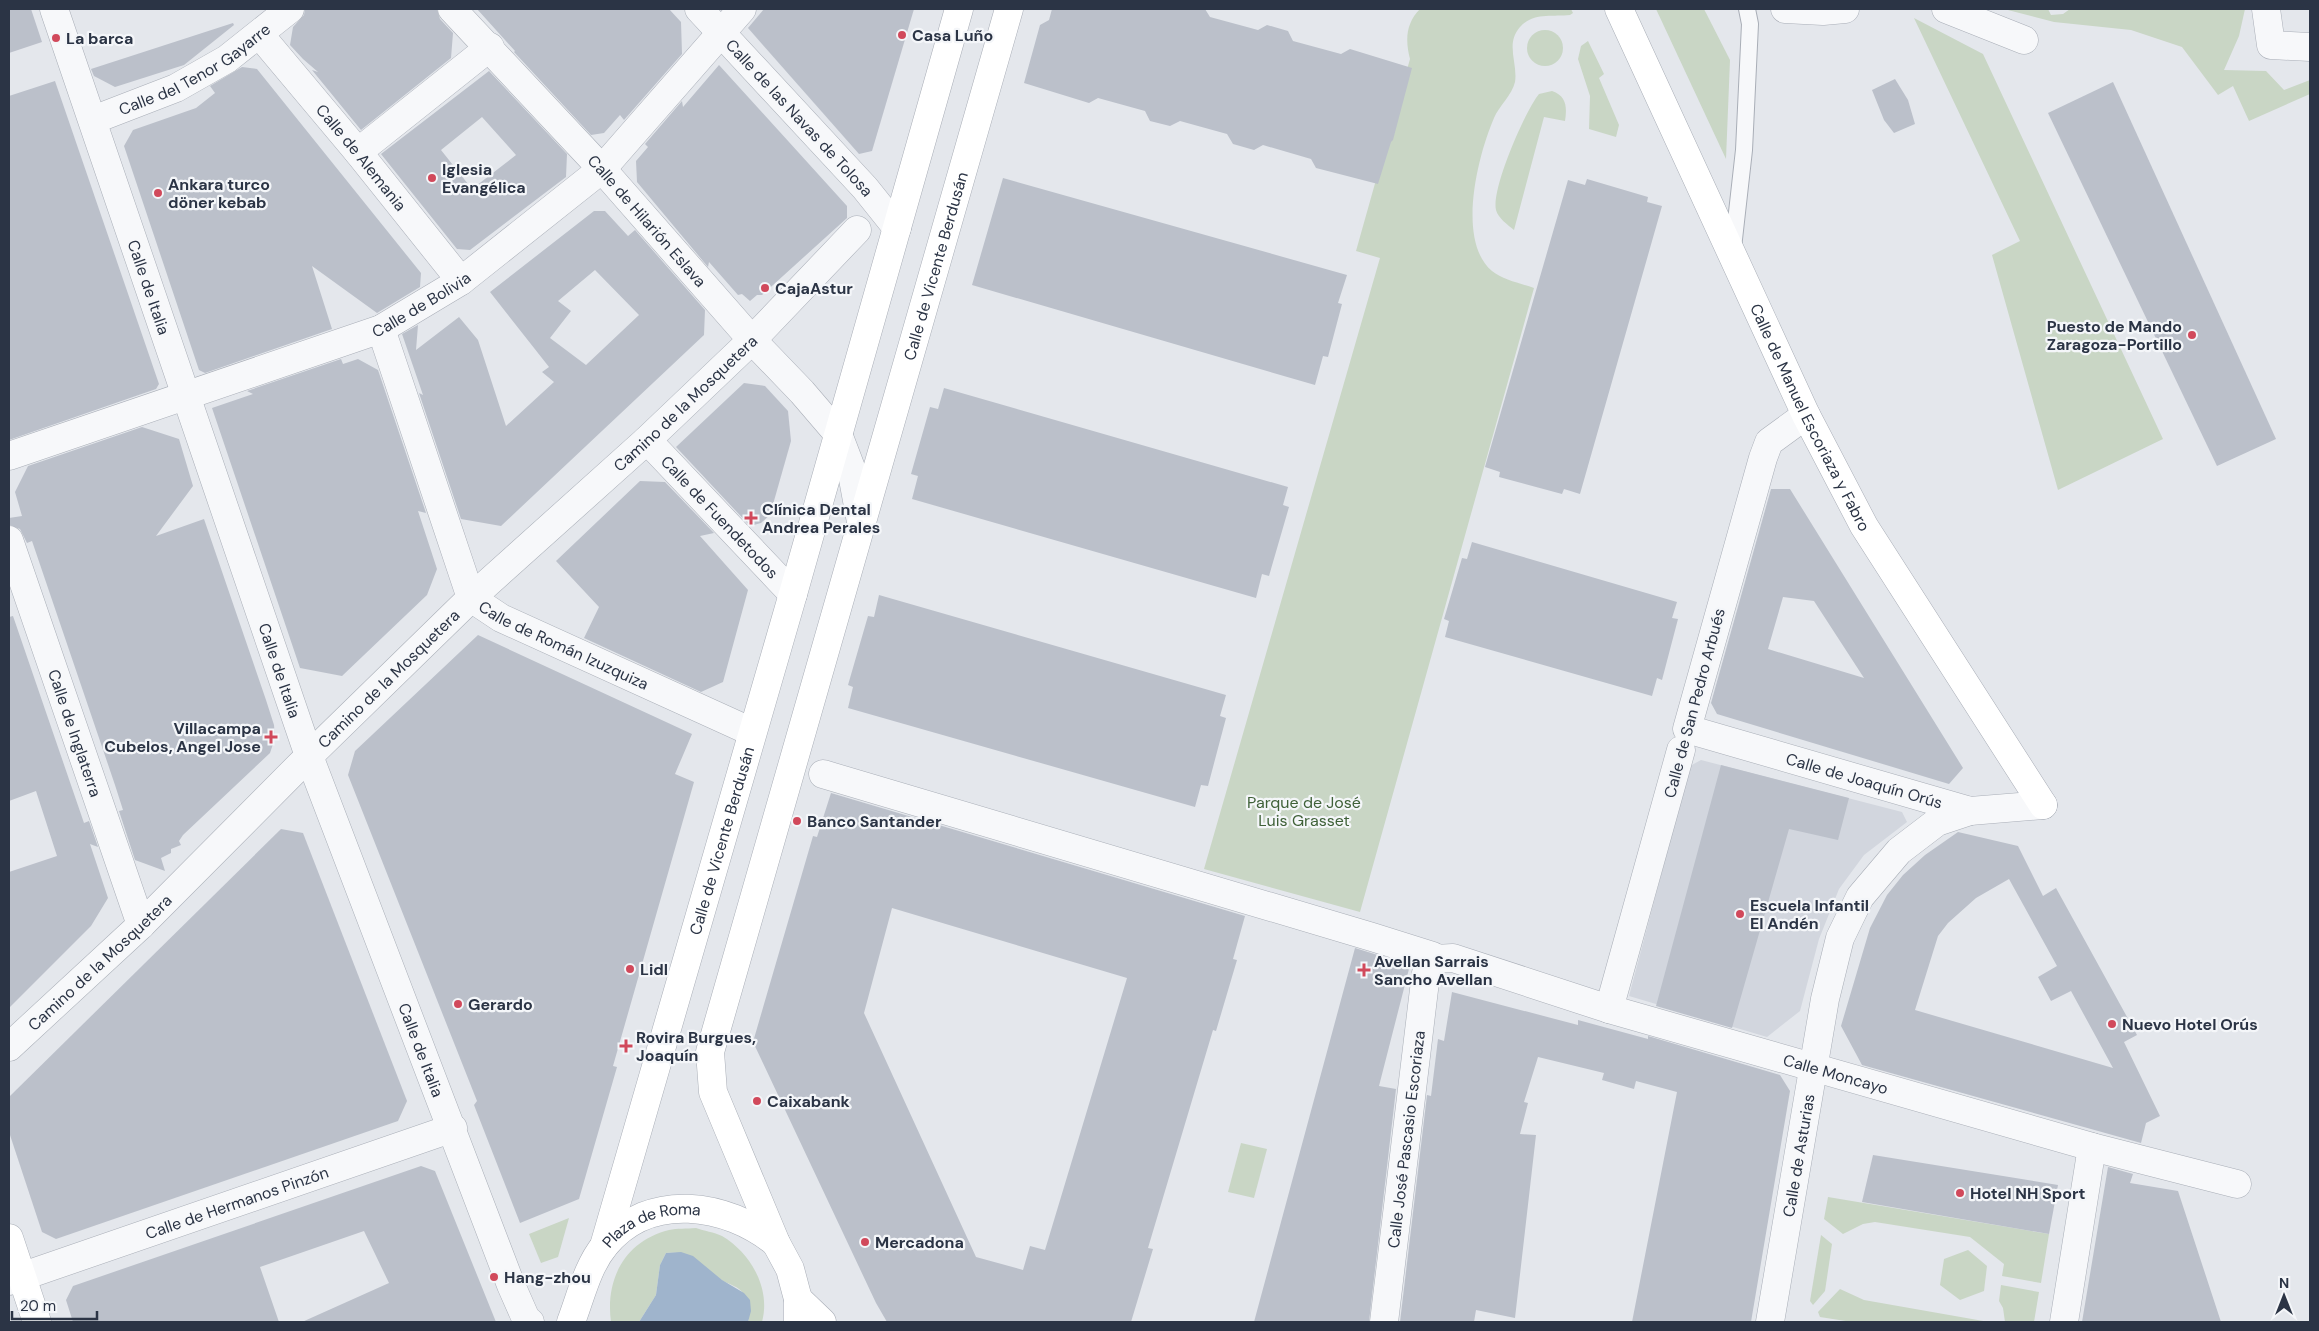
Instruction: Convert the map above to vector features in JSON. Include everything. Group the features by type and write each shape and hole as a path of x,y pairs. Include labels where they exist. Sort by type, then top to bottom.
{"main road":[{"name":"Calle de Vicente Berdusán","path":"604,1246 793,594 959,9"},
{"name":"Calle de Vicente Berdusán","path":"710,1052 1009,9"},
{"name":"Calle de Manuel Escoriaza y Fabro","path":"1619,9 1806,415 1864,526 2043,805"},
{"name":"Plaza de Roma","path":"710,1052 714,1092 776,1244 790,1269 798,1310 822,1322"},
{"name":"Plaza de Roma","path":"571,1322 590,1269 604,1246 622,1228 644,1215 672,1209 692,1208 710,1211 745,1223 762,1232 776,1244"},
{"path":"9,1238 15,1279 37,1322"}],"street":[{"name":"Calle de Italia","path":"54,9 309,756 453,1128 511,1285 526,1320 530,1322"},
{"name":"Calle del Tenor Gayarre","path":"93,120 176,88 227,59 260,35 290,9"},
{"name":"Calle de Hilarión Eslava","path":"452,9 490,47 602,169 752,340 838,434"},
{"name":"Calle de las Navas de Tolosa","path":"699,9 720,34 865,188 898,228"},
{"name":"Calle de Bolivia","path":"9,456 381,329 461,281 602,169 742,9"},
{"path":"1785,9 1823,11 1845,9"},
{"path":"1946,9 2024,40"},
{"path":"2266,9 2270,45 2310,47"},
{"name":"Calle de Alemania","path":"260,35 358,152 461,281"},
{"path":"358,152 490,47"},
{"name":"Camino de la Mosquetera","path":"9,1048 141,924 471,598 647,440 752,340 857,230"},
{"name":"Calle de Román Izuzquiza","path":"381,329 471,598 501,618 752,732"},
{"name":"Calle de San Pedro Arbués","path":"1610,1009 1722,597 1763,458 1769,442 1806,415"},
{"name":"Calle de Vicente Berdusán","path":"838,434 851,468 861,522"},
{"name":"Calle de Fuendetodos","path":"647,440 793,594"},
{"name":"Calle de Inglaterra","path":"9,540 141,924"},
{"name":"Calle de Joaquín Orús","path":"1684,740 1970,811 2043,805"},
{"name":"Calle Moncayo","path":"823,774 1389,942 1432,956 1435,959 1453,958 1610,1009 1813,1068 2092,1147 2236,1184"},
{"name":"Calle de Asturias","path":"1770,1322 1825,999 1840,938 1860,897 1899,851 1937,822 1970,811"},
{"name":"Calle José Pascasio Escoriaza","path":"1384,1322 1426,973 1435,959"},
{"name":"Calle de Hermanos Pinzón","path":"15,1279 453,1128"},
{"path":"2064,1322 2092,1147"},
{"path":"2047,1322 2055,1267 2072,1269"}],"lane":[{"path":"1732,253 1744,150 1750,24 1747,9"}],"shaded area":[{"name":"Escuela Infantil El Andén","path":"1701,760 1902,812 1907,822 1864,855 1839,889 1819,939 1800,1011 1767,1037 1629,996 1690,766"}],"green space":[{"name":"Parque de José Luis Grasset","path":"1420,9 1571,9 1573,13 1570,15 1544,16 1531,19 1525,22 1516,33 1513,40 1515,82 1494,118 1482,153 1474,197 1473,219 1475,240 1481,257 1496,274 1534,288 1360,912 1204,869 1380,258 1356,251 1410,59 1407,45 1409,26"},
{"path":"1656,9 1704,9 1730,60 1726,159"},
{"path":"2004,9 2048,9 2051,15 2063,14 2070,9 2245,9 2239,36 2224,70 2266,71 2284,90 2310,80 2310,94 2249,121 2233,86 2218,95 2182,47 2131,30 2054,22"},
{"path":"1914,18 1983,54 2163,439 2058,490 1992,255 2020,241"},
{"path":"1545,30 1552,31 1558,35 1562,41 1562,55 1558,61 1552,65 1545,66 1538,65 1532,61 1528,55 1527,48 1528,41 1532,35 1538,31"},
{"path":"1588,41 1604,74 1599,78 1619,125 1616,137 1589,129 1590,96 1578,59 1581,46"},
{"path":"1552,91 1561,96 1565,103 1565,121 1544,117 1514,230 1501,219 1496,210 1499,185 1510,150 1533,103 1539,94"},
{"path":"1241,1143 1267,1149 1254,1198 1228,1192"},
{"path":"1828,1197 2049,1234 2041,1283 2002,1276 2004,1264 1970,1237 1875,1222 1863,1224 1843,1234 1824,1219"},
{"path":"569,1218 558,1257 541,1263 529,1234"},
{"path":"696,1228 722,1236 742,1252 750,1262 761,1285 764,1297 762,1322 748,1322 748,1303 739,1289 723,1281 691,1257 684,1254 666,1253 660,1265 656,1295 639,1322 611,1322 611,1291 621,1264 630,1253 654,1235 672,1229"},
{"path":"1821,1235 1832,1244 1825,1291 1813,1305 1810,1301"},
{"path":"1968,1250 1987,1266 1984,1291 1960,1300 1940,1285 1944,1259"},
{"path":"2001,1285 2039,1292 2034,1322 2005,1322 2003,1308 1999,1301"},
{"path":"1840,1289 1864,1300 1989,1322 1852,1322 1820,1317 1818,1312"}],"water":[{"path":"681,1252 693,1256 722,1280 744,1293 750,1300 751,1311 748,1322 639,1322 656,1295 660,1265 666,1253"}],"building":[{"path":"9,9 31,9 42,42 9,53"},
{"path":"305,9 437,9 440,19 453,33 451,58 361,130 312,70 318,72 290,45 293,27 304,15"},
{"path":"477,9 669,9 681,22 682,54 624,120 620,115 604,133 591,135"},
{"path":"764,9 914,9 872,151 859,154 748,28"},
{"path":"1052,9 1205,9 1210,17 1258,30 1267,25 1288,31 1293,41 1341,54 1350,49 1412,68 1393,140 1378,184 1316,168 1311,159 1263,145 1254,150 1233,144 1227,134 1180,121 1170,126 1150,121 1145,111 1098,98 1089,103 1024,83 1040,25 1049,20"},
{"path":"233,23 234,25 184,65 115,87 94,76 91,69"},
{"path":"719,65 847,206 847,218 762,295 757,295 750,301 742,294 738,295 709,262 708,267 637,182 636,161 648,147 645,144 682,101 683,107"},
{"path":"242,67 257,69 421,273 420,287 377,313 312,266 332,329 205,373 199,370 124,146 133,130 196,108 215,93 210,86"},
{"path":"489,71 567,154 566,177 470,250 457,249 381,154","holes":["482,117 516,155 472,189 441,150"]},
{"path":"1895,79 1908,100 1915,124 1894,133 1884,120 1872,90"},
{"path":"55,81 159,384 156,389 9,440 9,96"},
{"name":"Puesto de Mando Zaragoza-Portillo","path":"2113,82 2276,439 2217,466 2048,113"},
{"path":"1003,178 1347,275 1338,303 1342,304 1328,357 1323,356 1315,385 972,285"},
{"path":"1587,179 1648,197 1647,202 1662,206 1580,494 1564,489 1562,494 1499,477 1500,472 1485,467 1568,180 1585,185"},
{"path":"594,211 605,211 628,236 635,230 705,310 704,335 501,526 461,519 419,393 423,395 402,334 418,325 416,350 459,317 478,340 506,426 554,382 542,372 549,367 490,292","holes":["595,270 639,315 586,365 550,338 571,311 558,301"]},
{"path":"341,359 343,364 358,359 378,370 426,513 418,511 437,569 427,595 342,676 300,668 212,408 253,394 247,391"},
{"path":"744,383 765,386 788,411 791,441 770,515 761,523 750,526 676,447"},
{"path":"944,388 1288,487 1283,505 1289,507 1269,576 1262,574 1256,598 912,499 918,476 911,474 930,407 938,409"},
{"path":"142,427 179,439 193,486 156,536 204,519 266,700 274,725 275,738 270,753 183,835 179,841 181,845 171,849 171,853 161,858 165,871 135,860 119,811 123,810 115,785 32,541 27,543 20,529 9,525 9,518 22,516 15,492 28,466"},
{"path":"640,481 665,482 714,533 700,536 748,590 723,682 701,692 584,638 599,607 556,561"},
{"path":"1771,489 1790,489 1963,768 1949,784 1717,714 1711,703","holes":["1783,597 1814,601 1864,678 1768,649"]},
{"path":"1472,542 1677,602 1672,618 1678,619 1662,680 1657,678 1652,696 1445,637 1449,621 1444,619 1462,558 1467,559"},
{"path":"879,595 1226,695 1220,716 1226,718 1208,786 1201,785 1195,807 848,708 853,687 848,685 868,616 874,617"},
{"path":"13,616 84,823 89,821 98,847 90,844 108,898 91,926 9,1008 9,872 57,856 36,791 9,801 9,617"},
{"path":"478,635 692,734 675,774 694,782 613,1066 617,1067 579,1199 520,1223 474,1105 477,1101 348,775 355,751"},
{"path":"1721,765 1849,798 1838,840 1789,829 1732,1028 1656,1006"},
{"path":"831,793 1245,916 1233,959 1237,960 1216,1031 1213,1030 1148,1248 1153,1249 1131,1322 887,1322 876,1303 753,1042 813,836 817,837","holes":["892,908 1127,978 1045,1250 1030,1246 1023,1270 976,1257 864,1013"]},
{"path":"281,829 303,833 407,1101 398,1121 56,1239 42,1232 9,1132 9,1097"},
{"path":"1958,832 2018,846 2043,896 2056,888 2137,1035 2124,1042 2160,1116 2146,1123 2141,1143 1862,1065 1841,1026 1870,928 1887,895 1903,875 1925,855","holes":["2009,879 2057,966 2038,977 2051,1001 2071,991 2113,1068 1915,1010 1938,936 1948,923 1976,898"]},
{"path":"1355,948 1410,965 1379,1086 1396,1089 1369,1322 1254,1322"},
{"path":"1452,992 1578,1025 1578,1020 1648,1039 1648,1036 1780,1075 1790,1091 1751,1322 1632,1322 1677,1092 1636,1081 1634,1089 1602,1080 1604,1073 1538,1057 1524,1102 1528,1103 1520,1134 1536,1135 1515,1318 1476,1310 1474,1322 1400,1322 1427,1095 1431,1096 1438,1039 1444,1041"},
{"name":"Hotel NH Sport","path":"1873,1155 2058,1185 2049,1234 1862,1202"},
{"path":"421,1166 435,1171 496,1322 302,1322 389,1283 364,1231 260,1267 279,1322 73,1322 66,1300 73,1286"},
{"path":"2108,1167 2133,1174 2130,1183 2178,1191 2221,1322 2082,1322"}],"place":[{"name":"Casa Luño","path":"902,35"},
{"name":"La barca","path":"56,38"},
{"name":"Iglesia Evangélica","path":"432,178"},
{"name":"Ankara turco döner kebab","path":"158,193"},
{"name":"CajaAstur","path":"765,288"},
{"name":"Puesto de Mando Zaragoza-Portillo","path":"2192,335"},
{"name":"Clínica Dental Andrea Perales","path":"751,518"},
{"name":"Villacampa Cubelos, Angel Jose","path":"271,737"},
{"name":"Banco Santander","path":"797,821"},
{"name":"Escuela Infantil El Andén","path":"1740,914"},
{"name":"Lidl","path":"630,969"},
{"name":"Avellan Sarrais Sancho Avellan","path":"1364,970"},
{"name":"Gerardo","path":"458,1004"},
{"name":"Nuevo Hotel Orús","path":"2112,1024"},
{"name":"Rovira Burgues, Joaquín","path":"626,1046"},
{"name":"Caixabank","path":"757,1101"},
{"name":"Hotel NH Sport","path":"1960,1193"},
{"name":"Mercadona","path":"865,1242"},
{"name":"Hang-zhou","path":"494,1277"}]}
